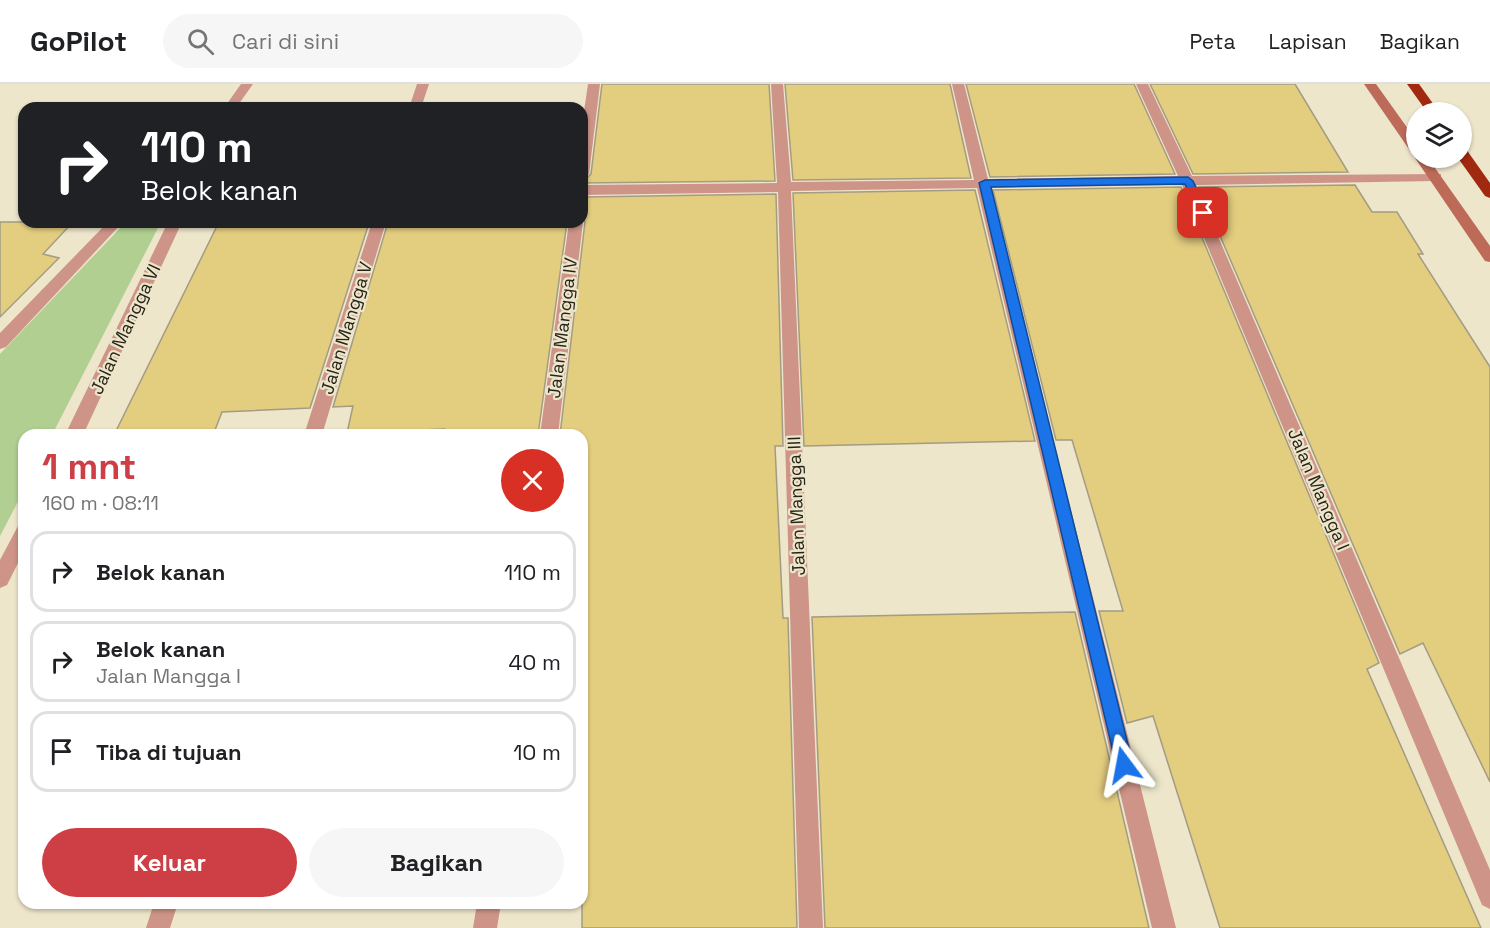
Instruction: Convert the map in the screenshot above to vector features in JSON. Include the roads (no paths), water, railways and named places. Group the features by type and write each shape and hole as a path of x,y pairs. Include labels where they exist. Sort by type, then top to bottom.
{"highway":[{"path":"1413,84 1426,102"},
{"path":"1472,168 1490,193"}],"main road":[{"path":"1370,84 1406,135"},
{"path":"1429,168 1490,256"}],"street":[{"path":"234,102 247,84"},
{"path":"417,102 423,84"},
{"path":"588,129 594,84"},
{"name":"Jalan Mangga III","path":"777,84 784,186 811,928"},
{"path":"958,84 985,183 1164,928"},
{"name":"Jalan Mangga I","path":"1142,84 1188,181 1490,897"},
{"path":"588,190 1436,177"},
{"path":"0,343 110,228"},
{"name":"Jalan Mangga VI","path":"77,429 172,228"},
{"name":"Jalan Mangga V","path":"315,429 378,228"},
{"name":"Jalan Mangga IV","path":"550,429 575,228"},
{"path":"0,579 18,544"},
{"path":"158,928 164,909"},
{"path":"485,928 488,909"}]}
